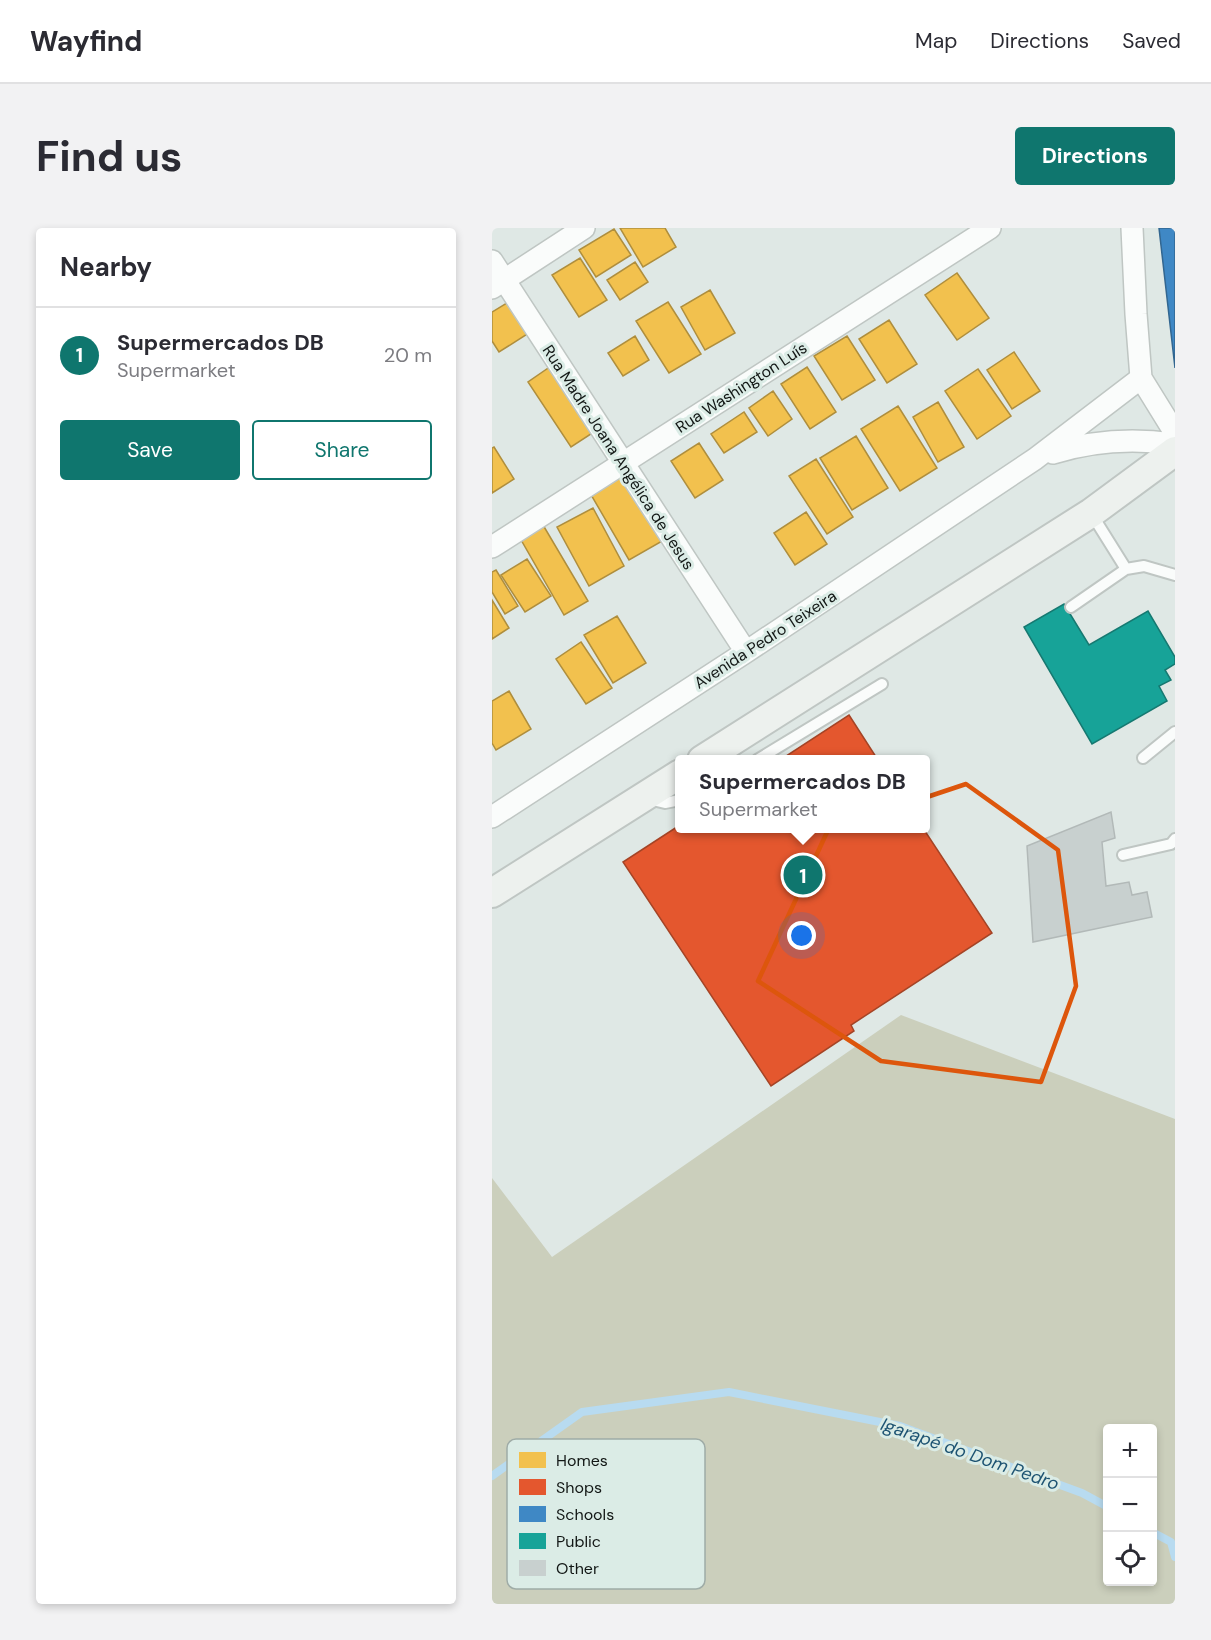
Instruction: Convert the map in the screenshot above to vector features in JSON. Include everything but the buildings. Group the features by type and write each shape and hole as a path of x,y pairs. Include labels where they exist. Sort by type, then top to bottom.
{"street":[{"path":"498,284 584,228"},
{"name":"Rua Washington Luís","path":"492,547 990,228"},
{"path":"1132,228 1141,378 1175,433"},
{"name":"Rua Madre Joana Angélica de Jesus","path":"492,261 498,284 623,463 746,652"},
{"name":"Avenida Pedro Teixeira","path":"492,817 746,652 1035,459 1141,378"},
{"name":"Avenida Pedro Teixeira","path":"1035,459 1071,448 1115,440 1175,444"},
{"path":"708,755 1090,513 1175,451"},
{"path":"492,893 675,777"}],"lane":[{"path":"1090,513 1125,569"},
{"path":"1071,607 1125,569 1144,566 1175,575"},
{"path":"764,755 882,684"},
{"path":"1143,758 1175,732"},
{"path":"642,798 665,803 675,802"},
{"path":"1123,855 1171,844 1175,839"}],"highlighted area":[{"path":"966,784 1058,850 1076,986 1041,1082 881,1061 758,981 828,830"}],"green space":[{"path":"901,1015 1175,1119 1175,1604 492,1604 492,1178 552,1257"}],"waterway":[{"name":"Igarapé do Dom Pedro","path":"544,1439 582,1412 729,1392 900,1426 1082,1493 1103,1504"},
{"name":"Igarapé do Dom Pedro","path":"492,1476 507,1465"},
{"name":"Igarapé do Dom Pedro","path":"1157,1535 1171,1542 1175,1557"}],"place":[{"name":"Supermercados DB","path":"803,875"}]}
